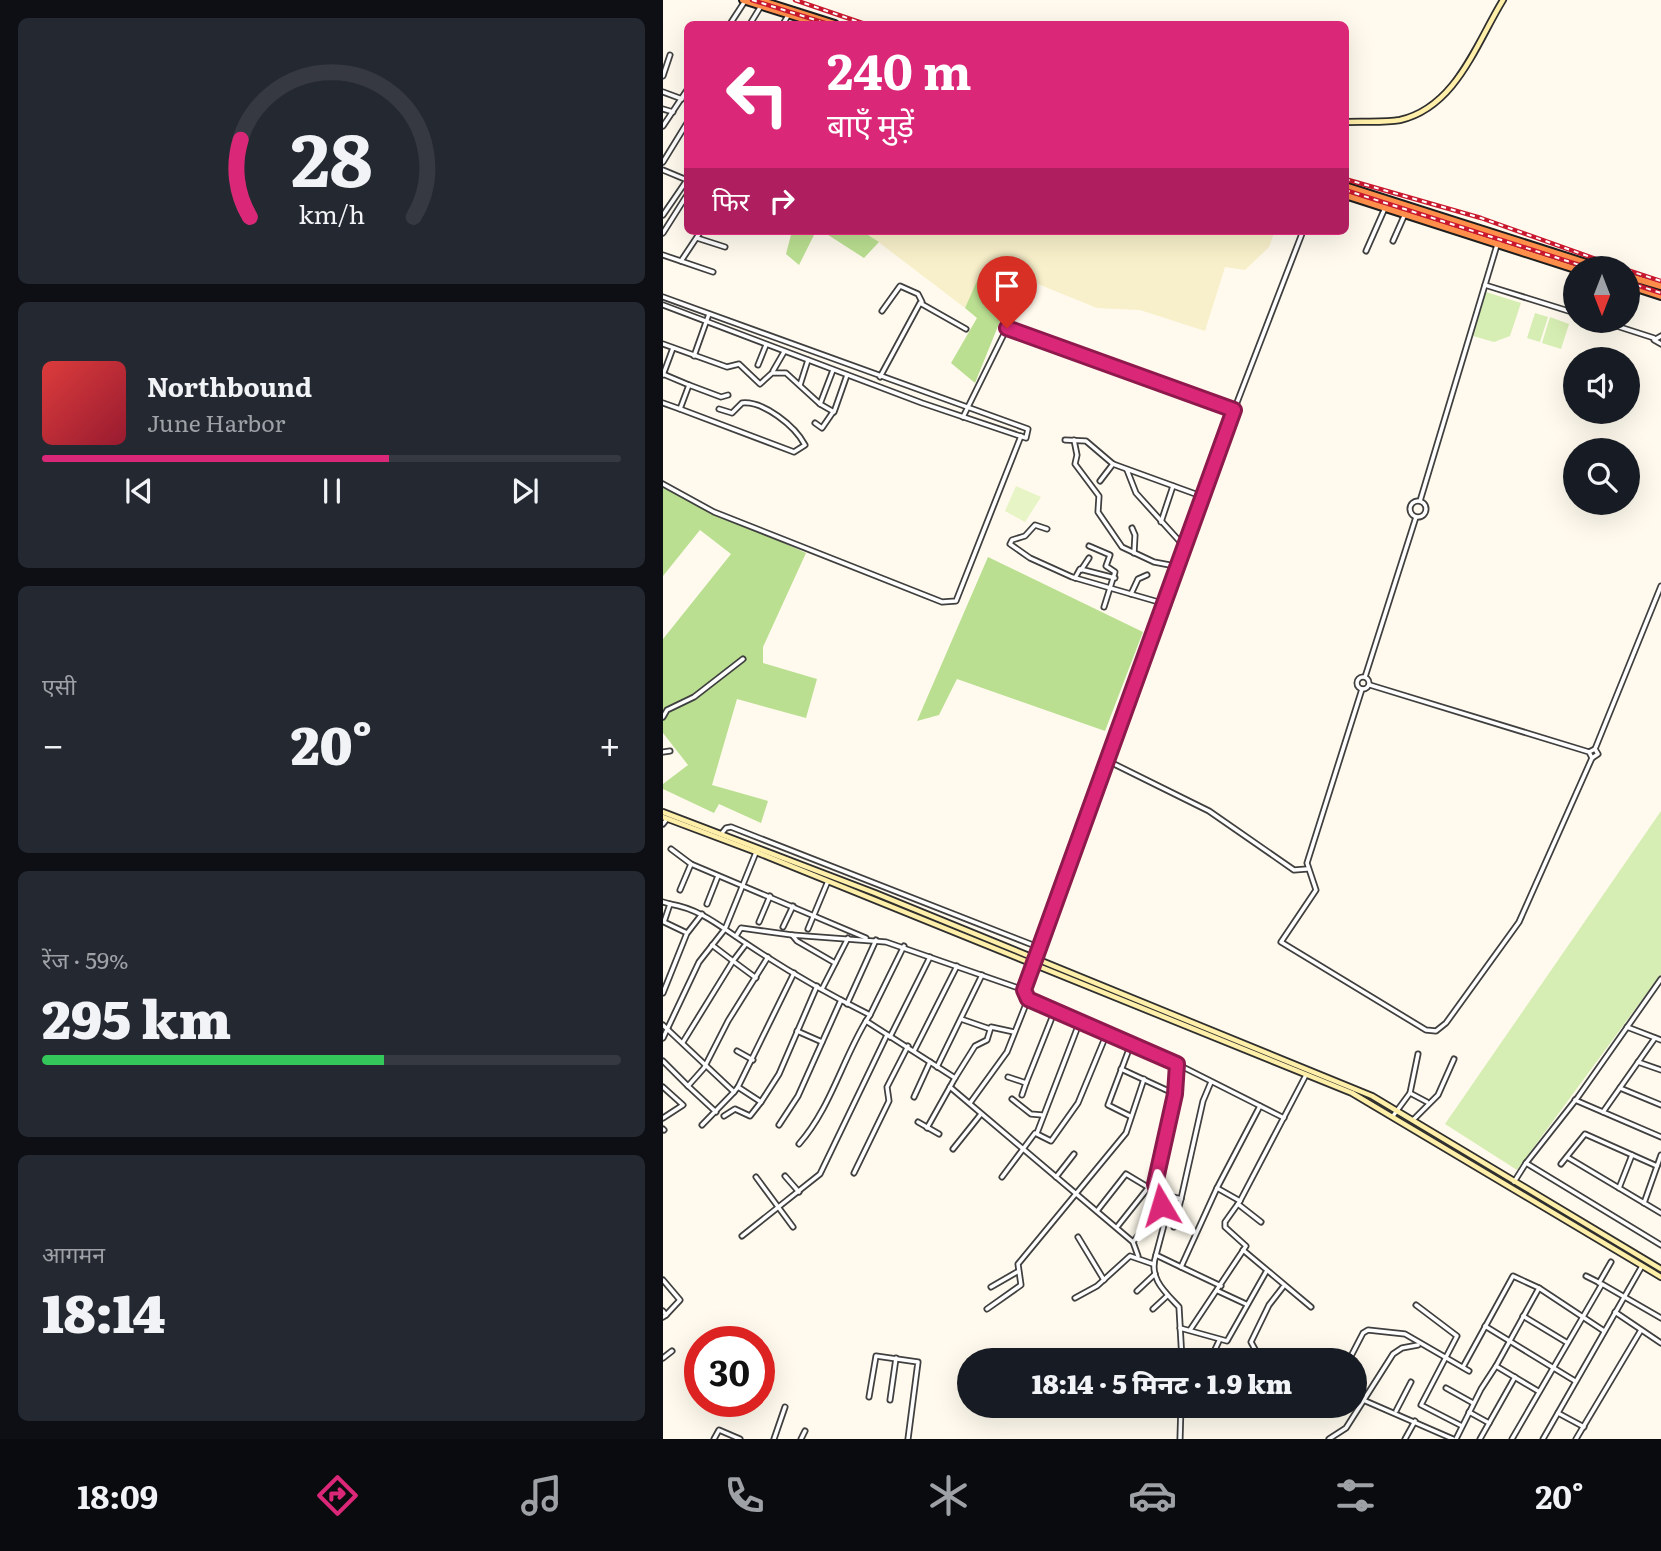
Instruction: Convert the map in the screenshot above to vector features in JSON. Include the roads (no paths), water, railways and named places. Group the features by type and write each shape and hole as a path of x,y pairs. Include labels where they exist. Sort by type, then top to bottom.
{"highway":[{"path":"744,0 791,12 802,19"},
{"path":"1349,187 1565,256"},
{"path":"1349,196 1563,265"},
{"path":"1640,280 1661,286"},
{"path":"1640,289 1661,296"}],"street":[{"path":"732,21 744,0"},
{"path":"1349,122 1399,120 1421,111 1447,95 1502,0"},
{"path":"752,21 761,3"},
{"path":"785,21 791,12"},
{"path":"663,73 670,55"},
{"path":"663,92 682,99"},
{"path":"663,126 684,95"},
{"path":"663,109 673,112"},
{"path":"663,162 684,128"},
{"path":"663,170 684,179"},
{"path":"663,215 684,184"},
{"path":"663,233 684,200"},
{"path":"1366,251 1385,208"},
{"path":"1393,241 1405,215"},
{"path":"681,261 698,235"},
{"path":"1284,1118 1177,1064 1028,999 1024,990 1175,566 1301,235"},
{"path":"1362,689 1357,682 1365,677 1416,517 1426,511 1420,501 1499,235"},
{"path":"696,238 725,247"},
{"path":"663,255 713,272"},
{"path":"1485,285 1563,309"},
{"path":"882,311 900,286 918,294 922,302 966,329"},
{"path":"663,297 1028,429 956,601 952,603 942,602 724,516 663,484"},
{"path":"880,377 922,302"},
{"path":"663,305 833,370 1023,437"},
{"path":"694,356 709,314"},
{"path":"963,417 1007,328 1234,410"},
{"path":"1638,333 1654,338 1661,336"},
{"path":"1654,338 1655,343 1661,344"},
{"path":"663,344 727,367 739,364 759,384 772,373 784,352"},
{"path":"758,365 766,345"},
{"path":"673,348 663,375 721,397 728,395"},
{"path":"799,385 808,360"},
{"path":"820,404 833,370"},
{"path":"772,373 786,373 820,404 833,412"},
{"path":"815,423 822,428 833,412 847,375"},
{"path":"680,409 689,385"},
{"path":"663,403 794,452 805,446 781,419 757,402 742,403 732,413 718,409"},
{"path":"1065,440 1086,441 1113,464 1201,496"},
{"path":"1074,440 1077,455 1075,464 1099,496 1100,514 1122,547 1134,554 1175,566"},
{"path":"1100,481 1113,464"},
{"path":"1127,470 1133,488 1183,545"},
{"path":"1161,522 1173,485"},
{"path":"1416,517 1411,513 1410,507 1413,502 1420,501"},
{"path":"1047,529 1035,525 1027,535 1011,540 1011,544 1032,559 1075,578 1162,603"},
{"path":"1132,528 1135,535 1134,554"},
{"path":"1089,546 1110,555 1106,565 1115,570 1105,607"},
{"path":"1075,578 1089,558"},
{"path":"1081,570 1115,578"},
{"path":"1131,594 1138,579 1147,575"},
{"path":"1365,677 1369,685 1589,752 1595,749 1661,586"},
{"path":"663,717 667,710 699,693 743,659"},
{"path":"1369,685 1362,689 1308,858 1307,869 1316,884 1316,890 1281,942 1422,1029 1436,1031 1446,1023 1519,922 1592,758 1598,754 1595,749"},
{"path":"663,752 670,751"},
{"path":"1589,752 1592,758"},
{"path":"1105,760 1209,811 1294,870 1307,869"},
{"path":"664,816 1038,947"},
{"path":"664,816 724,830 1306,1075 1342,1086 1510,1181 1661,1269 1659,1276 1642,1266 1510,1181 1397,1110 1342,1086 1034,960"},
{"path":"663,824 664,816"},
{"path":"724,830 757,849"},
{"path":"671,849 691,864 815,914 868,939"},
{"path":"663,1038 665,1027 695,970 725,929 757,849"},
{"path":"775,856 828,881 876,892"},
{"path":"680,890 691,864"},
{"path":"707,904 718,876"},
{"path":"808,929 828,881"},
{"path":"759,922 770,896"},
{"path":"663,902 701,914 746,944 870,1015"},
{"path":"670,904 663,923 687,933"},
{"path":"783,927 793,906"},
{"path":"663,993 687,933 701,914"},
{"path":"736,936 741,928 877,940 904,946 1024,990"},
{"path":"792,934 797,941 836,963"},
{"path":"724,1116 735,1109 751,1116 761,1102 779,1074 797,1031 848,938"},
{"path":"847,1004 877,940"},
{"path":"683,1042 746,944"},
{"path":"712,946 756,978"},
{"path":"799,1144 820,1115 846,1055 870,1015 904,946"},
{"path":"742,1236 815,1180 930,956"},
{"path":"688,1086 705,1066 728,1021 768,957"},
{"path":"914,1051 958,966"},
{"path":"702,1125 738,1087 794,972"},
{"path":"937,1067 982,975"},
{"path":"1510,1181 1575,1100 1661,979"},
{"path":"970,1103 1007,1052 1028,999"},
{"path":"779,1125 798,1097 841,1000"},
{"path":"1022,1095 1055,1010"},
{"path":"961,1019 1015,1032"},
{"path":"866,1020 955,1078"},
{"path":"1002,1177 1037,1133 1081,1021"},
{"path":"665,1027 734,1092"},
{"path":"1603,1112 1638,1062 1658,1039 1627,1027"},
{"path":"927,1128 975,1046 987,1040 990,1028"},
{"path":"797,1031 822,1042"},
{"path":"1037,1133 1051,1141 1073,1111 1107,1033"},
{"path":"1130,1116 1108,1106 1131,1044"},
{"path":"854,1173 889,1101 887,1087 908,1046"},
{"path":"737,1051 753,1060"},
{"path":"1393,1116 1410,1093 1418,1054"},
{"path":"1413,1120 1440,1092 1453,1059"},
{"path":"663,1060 716,1112"},
{"path":"914,1097 930,1062"},
{"path":"1638,1062 1661,1070"},
{"path":"1177,1064 1175,1094 1155,1184 1165,1228 1153,1264 1155,1274 1167,1296 1179,1307 1181,1348"},
{"path":"1121,1069 1175,1094"},
{"path":"1188,1330 1218,1291 1243,1251 1245,1242 1224,1224 1239,1203 1306,1075"},
{"path":"1008,1077 1026,1083"},
{"path":"987,1309 1022,1285 1017,1272 1018,1264 1126,1133 1144,1079"},
{"path":"1174,1227 1203,1101 1211,1082"},
{"path":"663,1087 683,1105 663,1118"},
{"path":"738,1087 761,1102"},
{"path":"950,1087 1133,1242 1138,1256"},
{"path":"1620,1088 1661,1105"},
{"path":"1410,1093 1427,1103"},
{"path":"1012,1099 1031,1114 1043,1115"},
{"path":"1575,1100 1661,1136"},
{"path":"1181,1267 1217,1188 1260,1106"},
{"path":"953,1149 981,1114"},
{"path":"918,1122 939,1134"},
{"path":"1561,1164 1585,1134 1657,1166"},
{"path":"1056,1177 1074,1154"},
{"path":"1619,1188 1632,1155"},
{"path":"1644,1203 1661,1156"},
{"path":"1567,1157 1661,1213"},
{"path":"1526,1163 1661,1245"},
{"path":"1097,1211 1126,1174 1156,1192 1181,1199"},
{"path":"785,1176 799,1192"},
{"path":"756,1177 793,1227"},
{"path":"1116,1228 1148,1188"},
{"path":"1217,1188 1261,1222"},
{"path":"1133,1242 1161,1205"},
{"path":"1078,1237 1104,1280"},
{"path":"1243,1251 1283,1287 1311,1307"},
{"path":"1156,1255 1221,1286"},
{"path":"1075,1298 1104,1280 1130,1256 1138,1256 1153,1264"},
{"path":"1512,1439 1611,1262"},
{"path":"1543,1439 1642,1266"},
{"path":"991,1287 1017,1272"},
{"path":"1180,1328 1219,1340 1229,1339 1266,1272"},
{"path":"1137,1291 1155,1274"},
{"path":"1463,1367 1513,1276 1539,1288 1604,1331"},
{"path":"1586,1276 1661,1318"},
{"path":"663,1280 680,1300 664,1314"},
{"path":"1253,1348 1251,1345 1266,1310 1283,1287"},
{"path":"1367,1403 1395,1411 1454,1439 1539,1288"},
{"path":"1218,1291 1246,1304"},
{"path":"1153,1309 1167,1296"},
{"path":"1415,1305 1456,1334 1421,1405 1462,1426"},
{"path":"1615,1312 1661,1343"},
{"path":"1523,1316 1566,1342"},
{"path":"1178,1321 1188,1330"},
{"path":"1485,1326 1575,1381"},
{"path":"1355,1348 1368,1330 1405,1334 1469,1371"},
{"path":"1577,1439 1641,1330"},
{"path":"1215,1348 1219,1340"},
{"path":"1367,1399 1393,1354 1402,1348 1420,1345"},
{"path":"663,1358 672,1351"},
{"path":"869,1397 875,1357 916,1361 919,1364 908,1439"},
{"path":"890,1400 896,1358"},
{"path":"1496,1366 1539,1391"},
{"path":"1480,1439 1515,1377"},
{"path":"1395,1411 1411,1382"},
{"path":"1446,1388 1473,1403"},
{"path":"774,1439 785,1407"},
{"path":"1469,1412 1489,1423"},
{"path":"1557,1412 1584,1427"},
{"path":"1179,1418 1177,1427 1180,1439"},
{"path":"1329,1439 1346,1428 1353,1418"},
{"path":"1405,1439 1415,1421"},
{"path":"714,1439 719,1430 740,1439"},
{"path":"801,1439 805,1431"}],"railway":[{"path":"752,0 818,21"},
{"path":"795,0 856,21"},
{"path":"1349,180 1481,218 1587,256"},
{"path":"1349,191 1563,260"},
{"path":"1640,274 1661,281"},
{"path":"1640,286 1661,293"}]}
